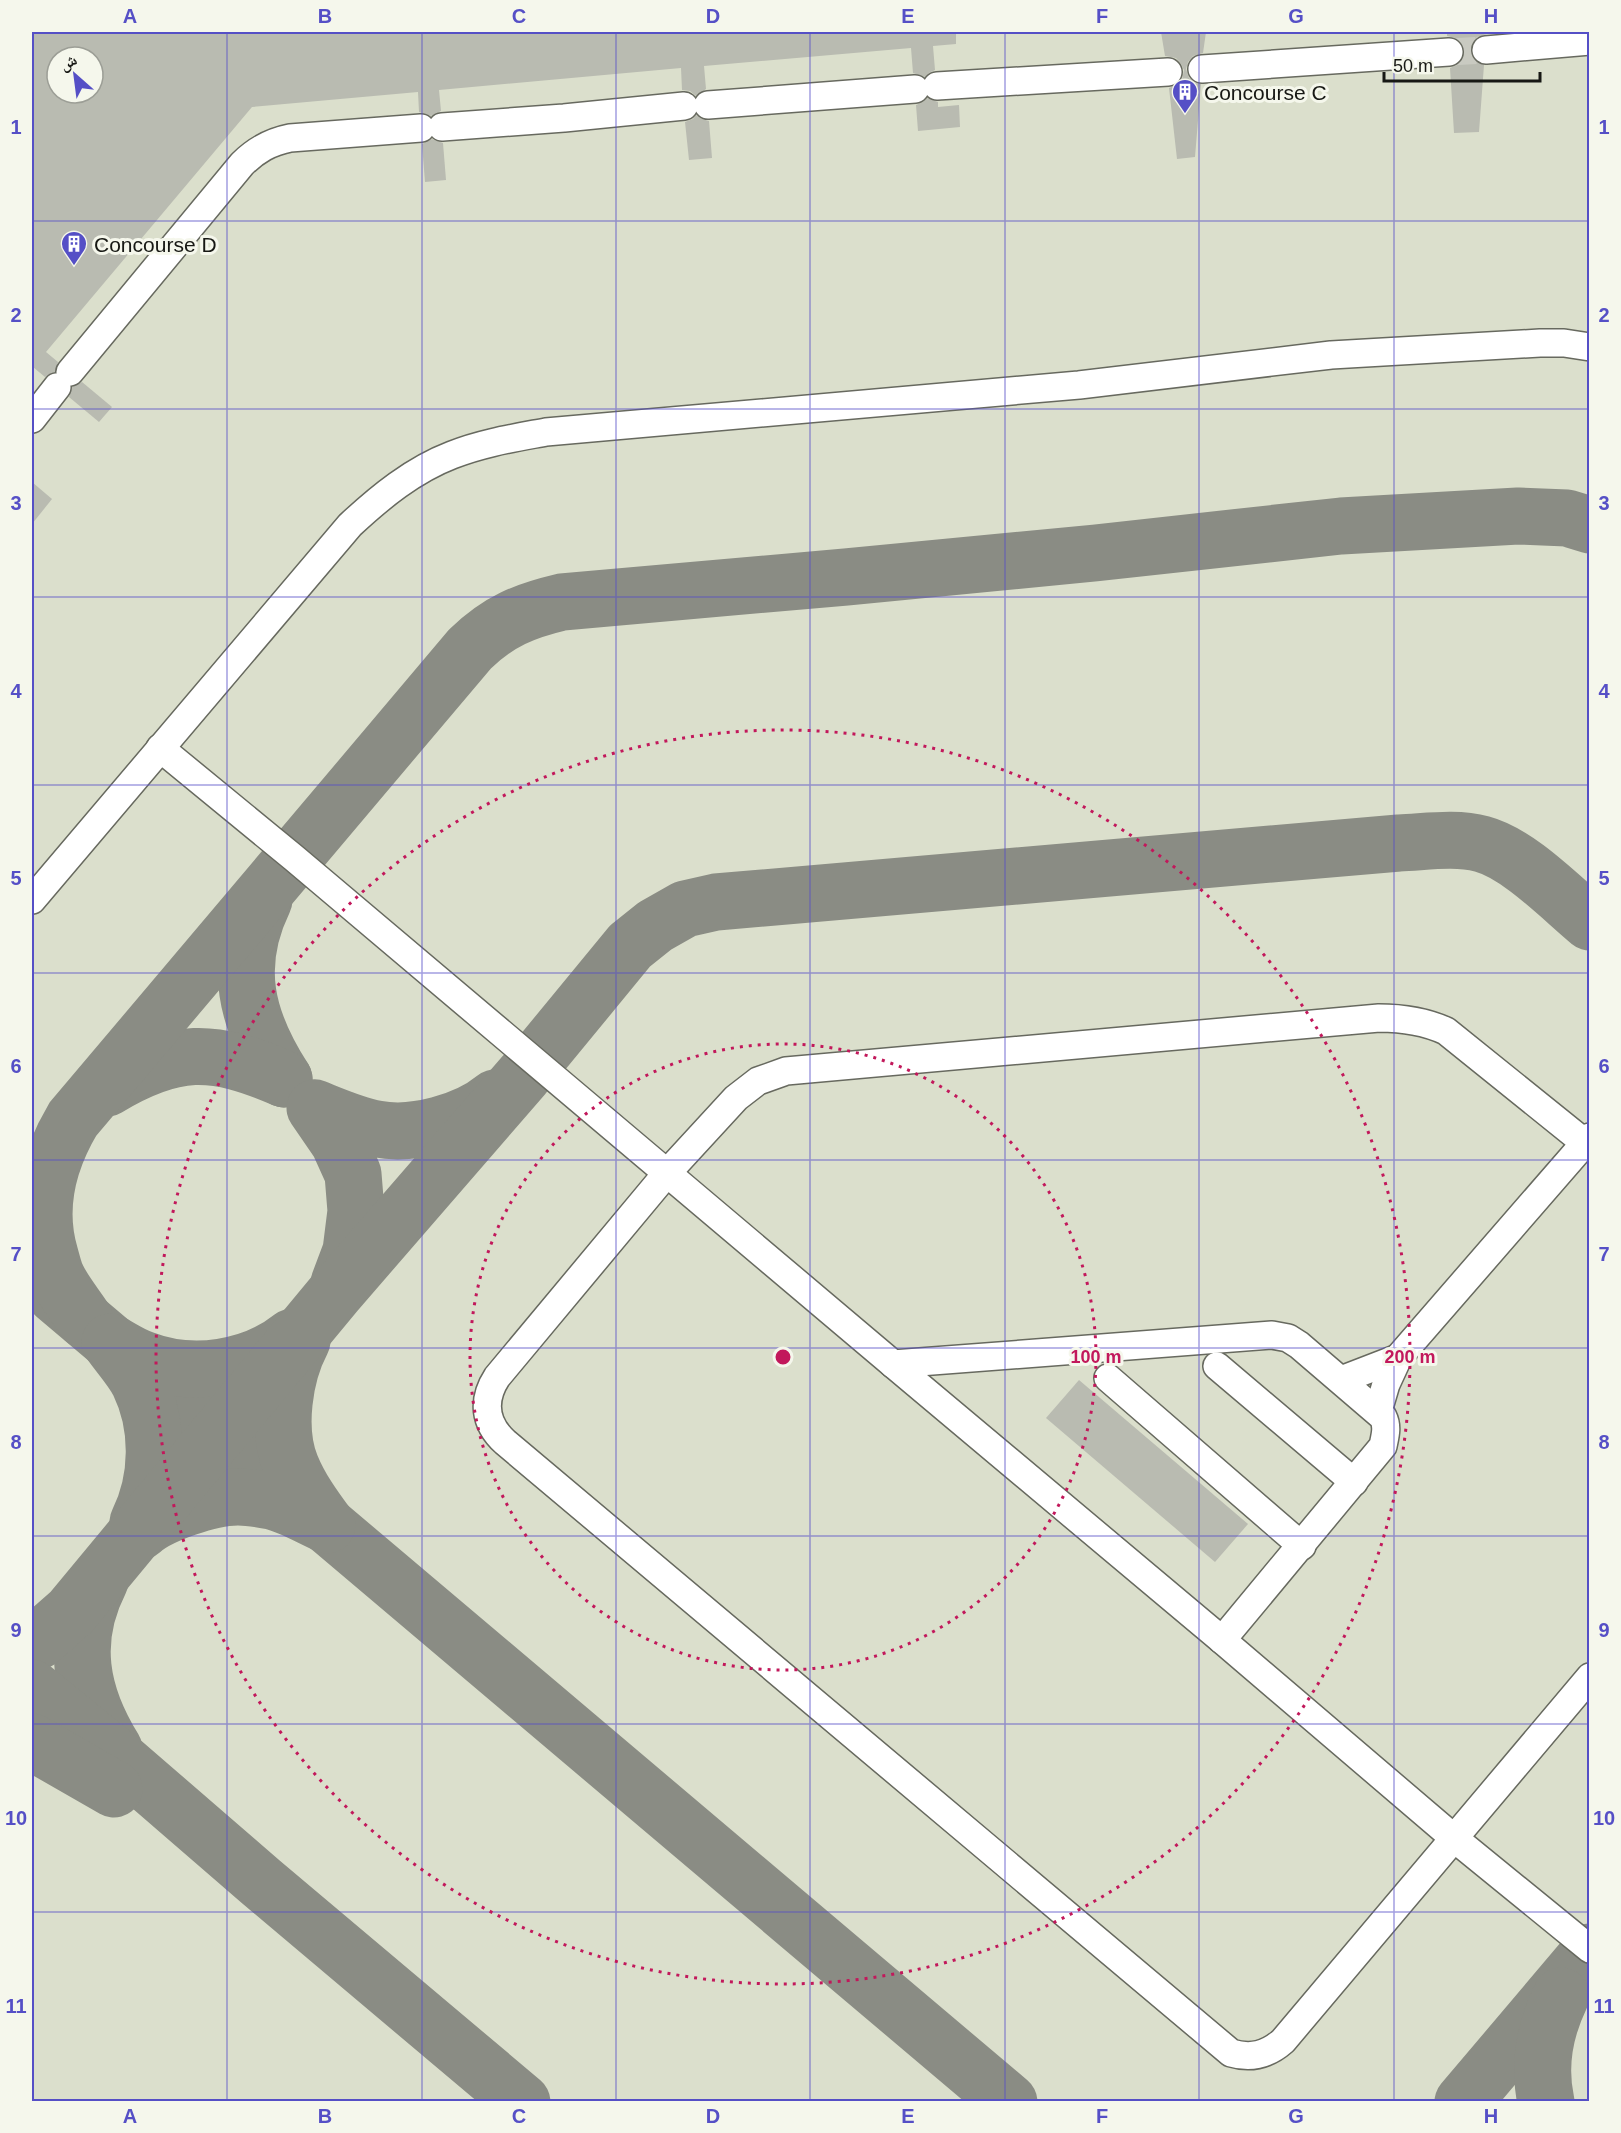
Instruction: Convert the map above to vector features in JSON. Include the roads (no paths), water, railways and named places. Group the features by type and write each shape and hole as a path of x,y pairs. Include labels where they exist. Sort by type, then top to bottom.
{"lane":[{"path":"1486,51 1590,40"},
{"path":"1202,69 1449,52"},
{"path":"32,419 242,164 260,148 270,143 290,138 926,88 1168,72"},
{"path":"32,900 350,525 389,491 421,470 450,455 473,447 546,432 1079,385 1331,355 1540,343 1564,343 1590,347"},
{"path":"160,748 294,858 1455,1839 1590,1949"},
{"path":"1378,1412 1386,1384 1398,1358 1588,1142 1446,1031 1419,1021 1379,1018 786,1071 772,1075 746,1088 667,1173 552,1309 491,1387 487,1399 488,1417 496,1434 505,1442 1231,2053 1239,2056 1256,2056 1283,2042 1590,1677"},
{"path":"892,1364 1272,1335 1288,1338 1299,1345 1341,1380 1378,1412 1386,1423 1383,1446 1222,1640"},
{"path":"1341,1380 1398,1358"},
{"path":"1216,1366 1354,1482"},
{"path":"1108,1378 1302,1546"}],"tunnel":[{"path":"1449,52 1486,50"}],"place":[{"name":"Concourse C","path":"1185,115"},
{"name":"Concourse D","path":"74,267"}]}
